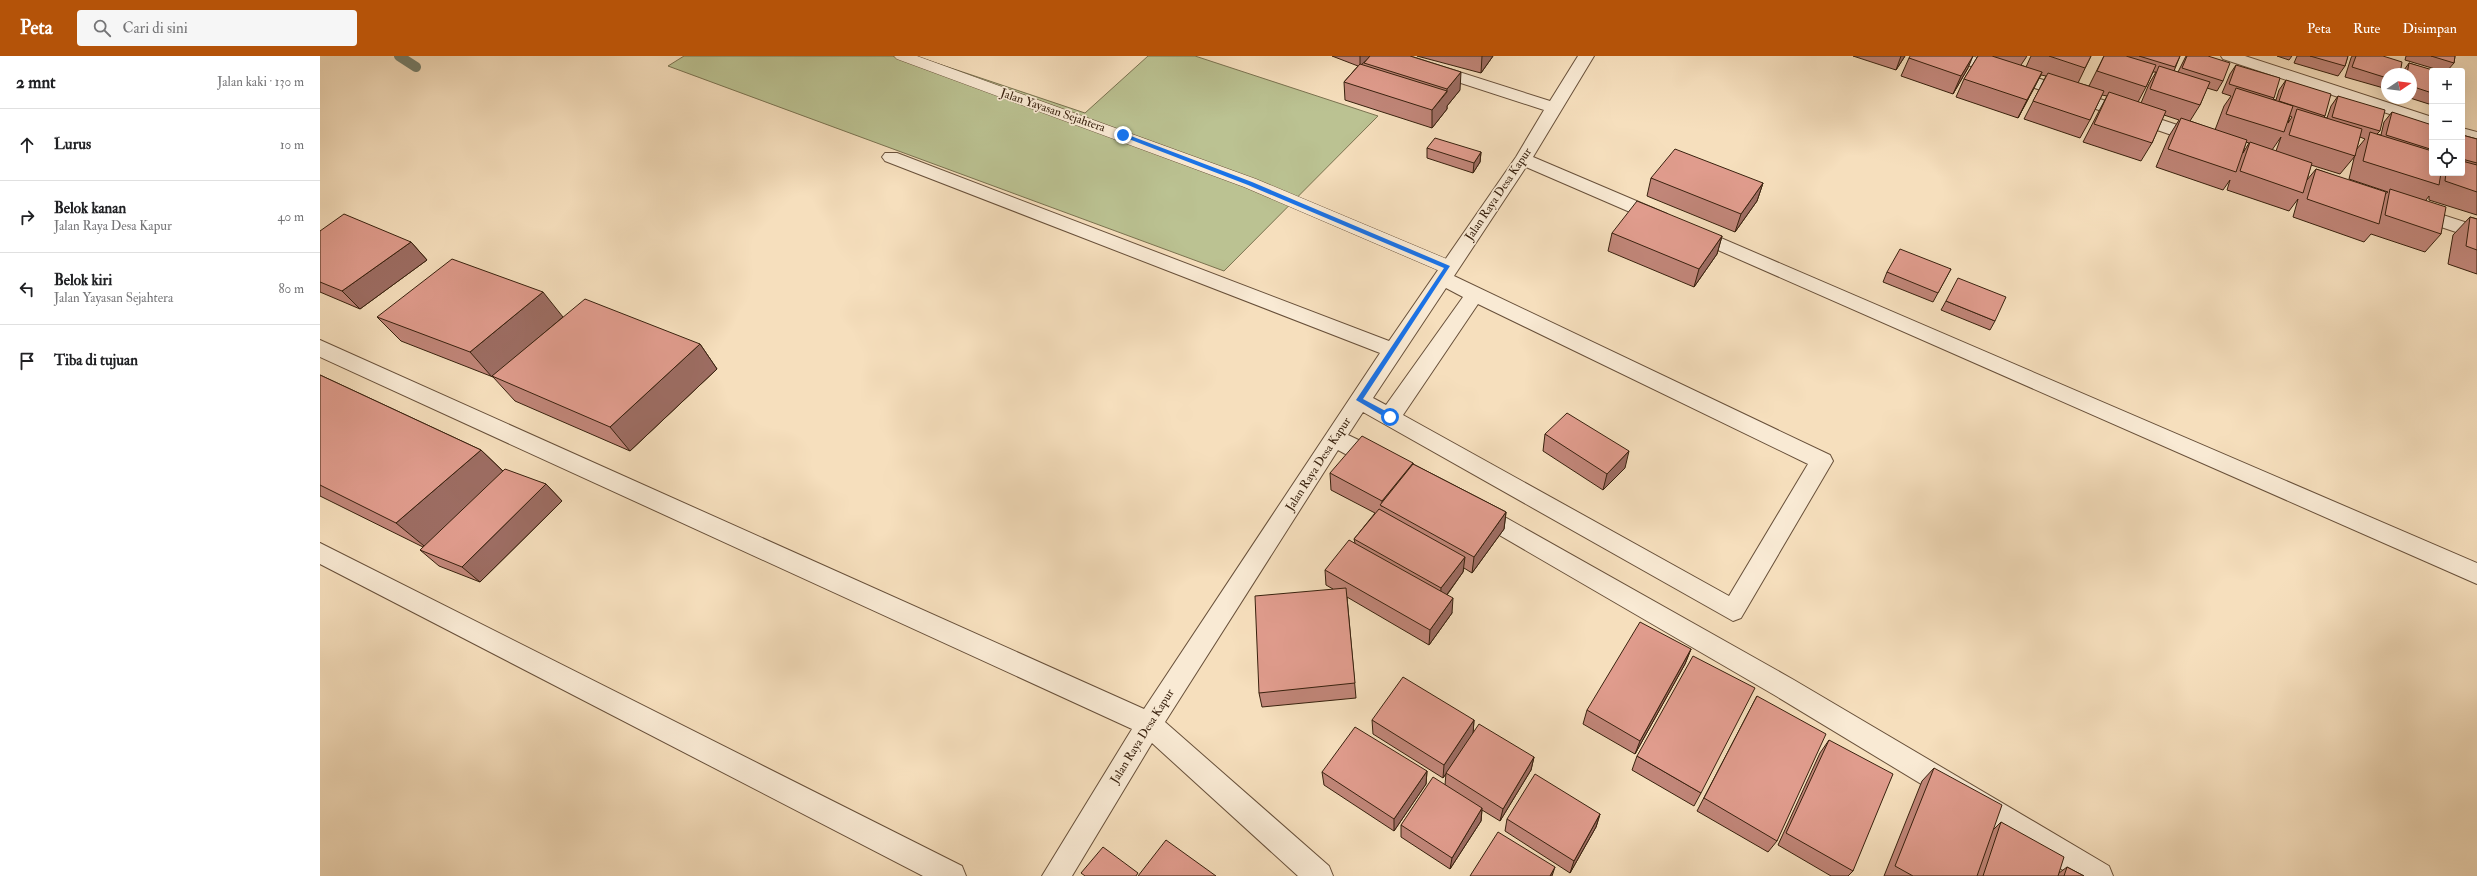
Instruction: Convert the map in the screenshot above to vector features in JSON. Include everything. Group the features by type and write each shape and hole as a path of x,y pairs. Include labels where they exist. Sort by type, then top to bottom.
{"street":[{"path":"1393,56 1554,108"},
{"name":"Jalan Raya Desa Kapur","path":"1056,876 1149,724 1359,400 1523,159 1586,56"},
{"path":"1956,56 2215,144"},
{"path":"2229,56 2429,122"},
{"path":"2465,134 2477,138"},
{"path":"890,157 1393,350"},
{"path":"1523,159 2477,574"},
{"path":"2402,207 2477,232"},
{"path":"1359,400 1733,611 1822,461 1475,294 1444,273"},
{"path":"1390,417 1475,294"},
{"path":"320,348 1149,724 1319,876"},
{"path":"1334,438 1399,470"},
{"path":"1460,502 1785,688 2099,876"},
{"path":"320,553 952,876"}],"lane":[{"name":"Jalan Yayasan Sejahtera","path":"902,56 1250,183 1444,273"}],"green space":[{"path":"684,56 915,56 1085,113 1148,56 1195,56 1378,116 1224,271 668,66"}],"building":[{"path":"1370,56 1410,56 1461,72 1447,89 1364,63"},
{"path":"1910,56 1973,56 1961,76 1909,58"},
{"path":"1978,56 1992,56 2042,72 2027,100 1964,79"},
{"path":"2049,56 2091,56 2085,68"},
{"path":"2104,56 2126,56 2156,65 2146,87 2097,71"},
{"path":"2139,56 2180,56 2175,67"},
{"path":"2187,56 2208,56 2230,63 2223,81 2182,68"},
{"path":"2310,56 2348,56 2345,66"},
{"path":"2356,56 2383,56 2402,62 2401,68 2381,68 2381,76 2352,67"},
{"path":"2431,56 2455,56 2454,63"},
{"path":"2409,63 2429,69 2429,92 2417,88 2417,68 2408,68"},
{"path":"1360,64 1447,91 1432,110 1344,82"},
{"path":"2236,65 2280,78 2274,98 2229,84"},
{"path":"2159,66 2210,82 2200,105 2150,89"},
{"path":"2048,73 2104,91 2090,120 2033,101"},
{"path":"2286,80 2331,94 2325,116 2279,101"},
{"path":"2236,88 2293,106 2284,132 2226,114"},
{"path":"2109,92 2166,111 2152,143 2094,124"},
{"path":"2338,96 2385,110 2380,131 2332,117"},
{"path":"2297,109 2362,129 2355,156 2289,135"},
{"path":"2392,112 2429,124 2429,149 2386,135"},
{"path":"2181,118 2247,140 2236,172 2168,149"},
{"path":"2370,132 2429,150 2429,176 2440,176 2439,185 2363,161"},
{"path":"2465,136 2477,139 2477,163 2465,160"},
{"path":"1435,138 1481,152 1474,163 1427,148"},
{"path":"2250,142 2312,163 2303,193 2240,171"},
{"path":"1675,149 1763,183 1741,214 1651,178"},
{"path":"2465,162 2477,165 2477,192 2445,181 2446,176 2465,176"},
{"path":"2316,169 2386,192 2379,224 2307,199"},
{"path":"2390,189 2446,207 2441,234 2385,215"},
{"path":"1637,201 1722,236 1699,269 1612,233"},
{"path":"344,214 411,242 342,291 320,282 320,231"},
{"path":"2470,217 2477,219 2477,250 2466,246"},
{"path":"1900,249 1951,269 1938,293 1887,272"},
{"path":"452,259 543,292 470,352 377,317"},
{"path":"1958,278 2006,297 1995,321 1946,301"},
{"path":"585,299 700,344 610,427 492,376"},
{"path":"320,375 481,450 396,523 320,485"},
{"path":"1567,413 1629,451 1607,474 1545,434"},
{"path":"1362,436 1413,463 1382,501 1330,473"},
{"path":"1413,464 1506,512 1474,557 1380,505"},
{"path":"505,469 546,484 462,567 420,550"},
{"path":"1379,509 1465,557 1441,588 1354,539"},
{"path":"1349,540 1453,598 1430,630 1325,570"},
{"path":"1346,588 1355,683 1259,693 1255,596"},
{"path":"1640,622 1691,649 1640,741 1587,710"},
{"path":"1693,656 1755,688 1701,793 1637,756"},
{"path":"1403,677 1474,720 1444,765 1372,720"},
{"path":"1757,696 1826,734 1777,841 1704,798"},
{"path":"1479,724 1534,757 1503,809 1446,773"},
{"path":"1355,727 1427,771 1394,819 1322,772"},
{"path":"1829,740 1893,774 1853,871 1786,833"},
{"path":"1934,768 2002,805 1977,876 1913,876 1895,866"},
{"path":"1535,774 1600,814 1574,861 1507,819"},
{"path":"1433,777 1482,808 1452,858 1401,825"},
{"path":"2001,822 2064,857 2058,876 1983,876"},
{"path":"1498,832 1555,867 1550,876 1470,876"},
{"path":"1166,840 1216,876 1138,876"},
{"path":"1103,847 1138,873 1136,876 1085,876 1081,873"},
{"path":"2067,867 2084,876 2064,876"}],"waterway":[{"path":"399,56 416,67"}],"route":[{"path":"1123,135 1250,183 1448,267 1359,400 1390,417"}]}
